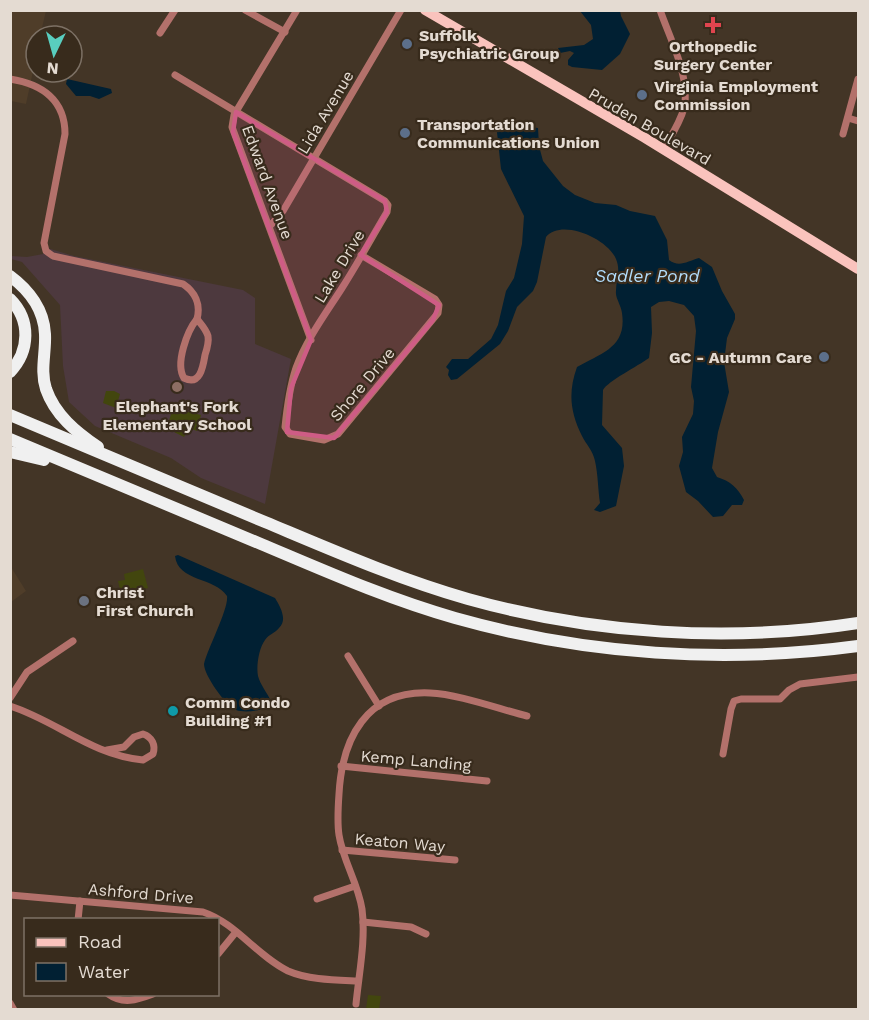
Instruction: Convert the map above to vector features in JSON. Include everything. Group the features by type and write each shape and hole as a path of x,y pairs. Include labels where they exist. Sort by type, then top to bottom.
{"highway":[{"path":"10,276 30,295 40,313 45,332 43,370 51,400 57,411 70,426 119,461"},
{"path":"10,299 22,314 26,339 20,360 10,372"},
{"path":"10,415 408,580 468,599 536,615 627,628 712,633 767,632 858,623"},
{"path":"10,439 396,600 456,619 527,636 635,652 709,656 803,653 858,646"},
{"path":"10,452 44,459 124,486"}],"main road":[{"name":"Pruden Boulevard","path":"425,10 663,150 858,269"}],"street":[{"path":"160,33 175,10"},
{"path":"245,10 285,32"},
{"name":"Edward Avenue","path":"297,10 236,112 232,121 232,132 270,226 310,340"},
{"name":"Lida Avenue","path":"270,226 283,211 401,10"},
{"path":"660,10 683,75 686,92 681,117 663,150"},
{"path":"176,75 314,158"},
{"path":"10,79 30,83 47,92 58,106 64,119 65,134 44,243 46,251 52,256 183,284 189,288 196,299 198,310 197,319 188,334 180,369 184,378 190,381 195,380 201,374 208,341 207,333 197,319"},
{"path":"843,134 858,79"},
{"path":"848,118 858,121"},
{"name":"Lake Drive","path":"310,340 387,212 388,205 314,158"},
{"name":"Shore Drive","path":"310,340 295,371 285,427 290,434 324,440 338,434 434,320 439,309 438,303 430,295 361,255"},
{"path":"10,698 27,672 73,640"},
{"path":"348,656 379,706"},
{"path":"723,754 734,701 780,699 800,684 858,677"},
{"path":"356,1004 363,922 362,908 342,850 337,819 341,766 355,730 369,713 379,706 405,695 429,693 527,716"},
{"path":"10,706 23,710 85,744 107,750 112,754 143,760 153,754 154,746 151,739 143,734 134,737 124,747 107,750"},
{"name":"Kemp Landing","path":"341,766 487,780"},
{"name":"Keaton Way","path":"342,850 455,860"},
{"path":"317,899 356,886"},
{"name":"Ashford Drive","path":"10,895 203,912 219,918 288,970 315,977 358,981"},
{"path":"78,918 80,901"},
{"path":"363,922 411,927 426,934"},
{"path":"219,953 236,932"},
{"path":"111,996 126,1001 145,996"},
{"path":"10,1003 14,1010"}],"highlighted area":[{"path":"236,112 385,201 387,212 361,255 439,305 433,320 334,438 287,432 291,388 311,340 233,132"}],"shaded area":[{"path":"10,11 46,11 43,24 24,24 24,84 30,84 26,104 11,101"},
{"name":"Elephant's Fork Elementary School","path":"47,248 74,256 243,290 255,298 255,344 291,359 265,504 201,478 171,458 95,426 69,402 63,366 60,305 22,262 11,259 11,256 27,257 43,254"},
{"path":"11,567 26,591 10,602"}],"green space":[{"path":"106,391 120,394 116,408 103,403"},
{"path":"173,408 201,415 197,431 189,428 184,437 168,429"},
{"path":"143,569 148,588 121,594 118,581 125,580 124,574"},
{"path":"368,995 381,996 379,1009 366,1009"}],"water":[{"path":"580,11 620,11 630,34 620,54 602,70 568,65 568,60 574,53 570,51 560,53 558,48 584,45 593,39 591,25"},
{"path":"84,83 111,89 112,93 99,99 90,96 76,96 66,84"},
{"name":"Sadler Pond","path":"496,123 538,128 543,161 563,186 575,195 595,203 616,205 630,211 655,216 667,240 669,260 680,264 699,258 712,267 735,314 735,319 727,338 724,362 729,392 718,432 712,468 717,477 730,483 739,492 744,500 742,505 732,505 723,516 713,517 686,492 679,466 683,452 682,437 693,414 694,401 691,387 696,331 694,316 684,305 669,301 659,302 651,307 652,333 649,358 617,378 603,390 602,425 622,448 624,466 616,506 600,512 594,510 600,503 596,466 593,454 575,419 572,385 577,367 611,348 621,334 623,325 616,294 618,271 616,259 604,244 584,233 563,230 553,232 546,237 537,282 533,291 517,307 508,331 500,344 457,379 451,380 446,367 452,359 468,359 491,339 498,325 506,291 514,278 522,244 524,216 501,169"},
{"path":"178,555 275,598 277,601 282,613 282,625 263,643 257,672 271,701 268,707 252,711 236,710 226,702 211,682 204,664 225,609 227,596 214,585 183,571 175,556"}],"place":[{"name":"Orthopedic Surgery Center","path":"713,25"},
{"name":"Suffolk Psychiatric Group","path":"407,44"},
{"name":"Virginia Employment Commission","path":"642,95"},
{"name":"Transportation Communications Union","path":"405,133"},
{"name":"GC - Autumn Care","path":"824,357"},
{"name":"Elephant's Fork Elementary School","path":"177,387"},
{"name":"Christ First Church","path":"84,601"},
{"name":"Comm Condo Building #1","path":"173,711"}]}
